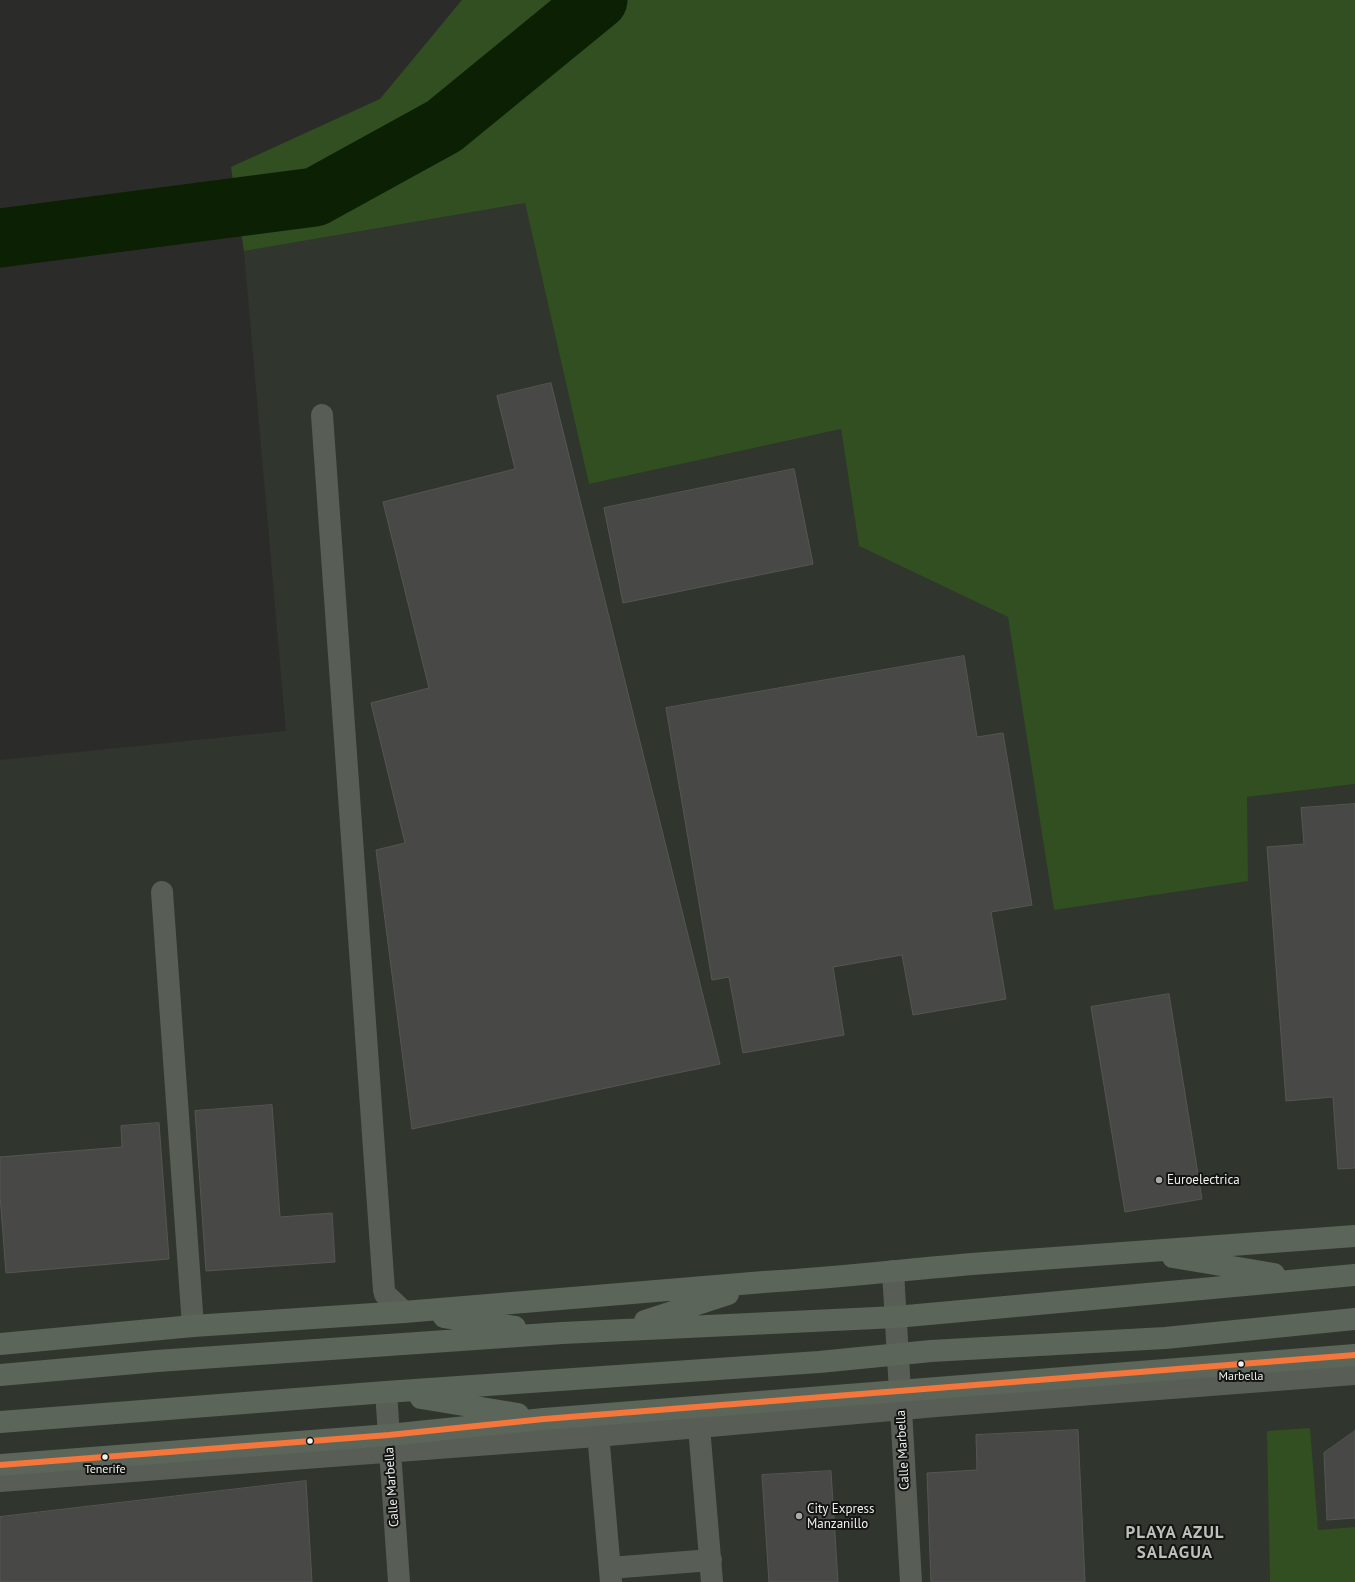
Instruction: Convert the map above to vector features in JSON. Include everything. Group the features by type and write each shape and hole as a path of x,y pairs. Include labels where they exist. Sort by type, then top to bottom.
{"main road":[{"path":"0,1344 193,1326 404,1312 764,1282 812,1280 893,1271 1137,1251 1355,1236"},
{"path":"1137,1251 1304,1279"},
{"path":"0,1375 157,1361 562,1333 896,1317 1349,1274"},
{"path":"618,1330 764,1282"},
{"path":"404,1312 562,1333"},
{"path":"0,1422 386,1392 811,1362 898,1354 1165,1338 1355,1319"},
{"path":"386,1392 544,1419 597,1425 900,1400 934,1389 1355,1355"},
{"path":"0,1465 389,1443 544,1419"}],"street":[{"path":"322,415 384,1290 385,1294 404,1312"},
{"path":"162,892 193,1326"},
{"name":"Calle Marbella","path":"893,1271 911,1582"},
{"path":"900,1400 1355,1374"},
{"name":"Calle Marbella","path":"386,1392 399,1582"},
{"path":"699,1417 712,1582"},
{"path":"0,1481 389,1443 597,1425 610,1575 711,1560"}],"shaded area":[{"path":"525,203 589,484 841,429 859,546 1008,616 1054,909 1247,797 1355,784 1355,1582 0,1582 0,760 286,731 244,251"}],"green space":[{"path":"462,0 1355,0 1355,784 1247,797 1248,881 1054,910 1008,617 859,546 841,429 589,484 525,203 244,251 231,167 380,99"},
{"path":"1310,1428 1318,1530 1355,1527 1355,1582 1270,1582 1267,1431"}],"building":[{"path":"551,383 720,1064 412,1129 376,850 405,843 371,703 429,688 383,502 515,469 497,396"},
{"path":"794,469 813,564 623,603 604,508"},
{"path":"964,656 977,737 1003,733 1032,905 991,912 1006,999 913,1015 902,955 833,967 844,1035 743,1053 729,977 712,980 666,708"},
{"path":"1355,804 1355,1168 1338,1169 1333,1097 1286,1101 1267,847 1304,844 1301,808"},
{"path":"1169,994 1202,1199 1125,1212 1091,1007"},
{"path":"272,1105 280,1217 332,1213 335,1262 206,1271 195,1111"},
{"path":"159,1123 169,1259 6,1273 0,1196 0,1157 122,1147 121,1126"},
{"path":"1078,1430 1085,1582 931,1582 927,1473 977,1470 976,1435"},
{"path":"1355,1431 1355,1518 1327,1520 1324,1453"},
{"path":"831,1471 838,1582 769,1582 762,1475"},
{"path":"306,1481 312,1582 0,1582 0,1517"}],"waterway":[{"path":"0,238 315,197 444,126 598,0"}],"transit line":[{"path":"0,1465 389,1435 544,1419 1355,1355"}],"place":[{"name":"Euroelectrica","path":"1159,1180"},
{"name":"Marbella","path":"1241,1364"},
{"name":"Tenerife","path":"105,1457"},
{"name":"City Express Manzanillo","path":"799,1516"}],"district":[{"name":"PLAYA AZUL SALAGUA","path":"1175,1543"}]}
